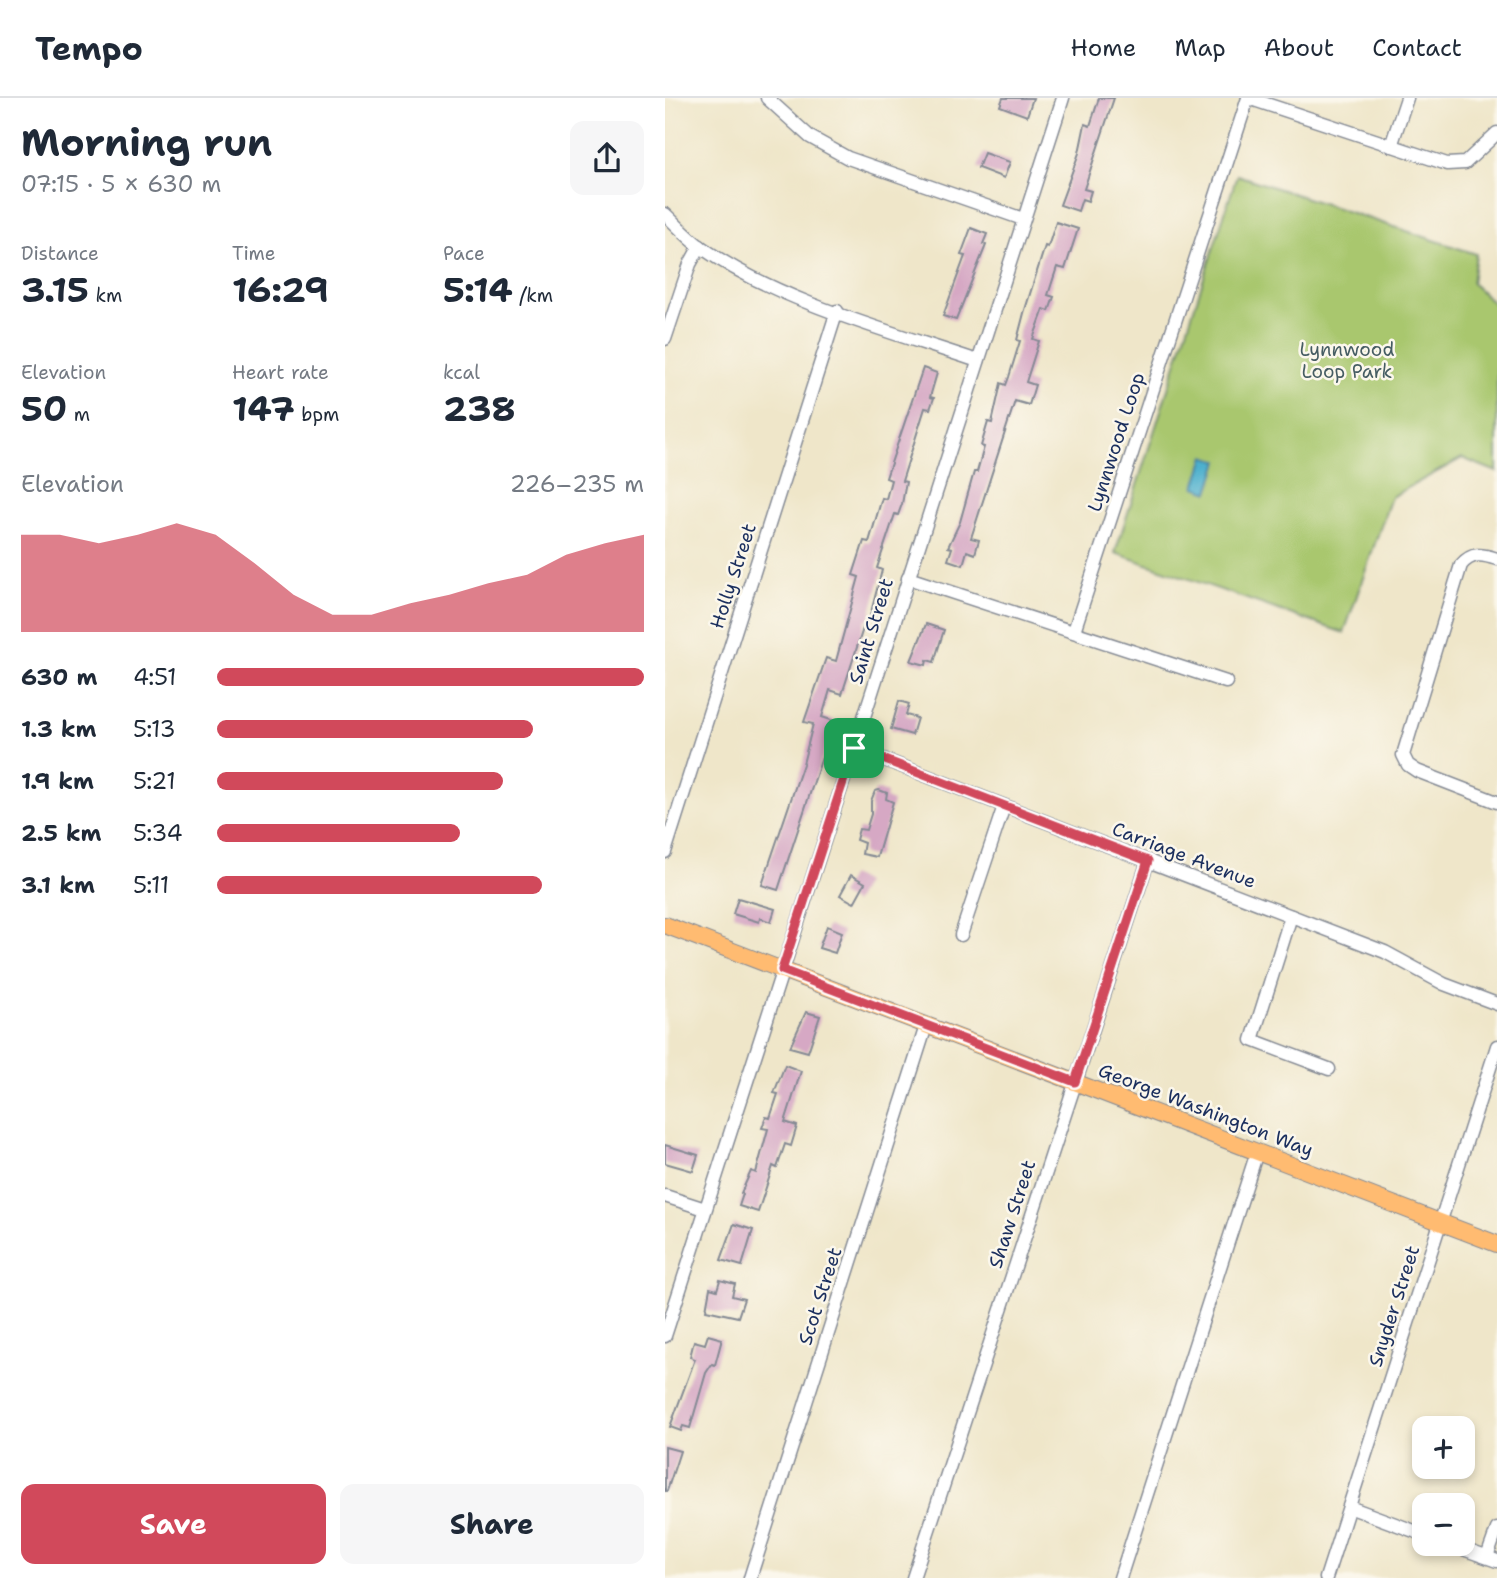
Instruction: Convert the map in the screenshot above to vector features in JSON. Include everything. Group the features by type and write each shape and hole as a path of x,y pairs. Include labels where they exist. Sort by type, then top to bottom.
{"main road":[{"name":"George Washington Way","path":"665,925 1497,1244"}],"street":[{"path":"767,98 810,136 848,158 1023,219"},
{"name":"Saint Street","path":"665,1336 1063,98"},
{"path":"1248,98 1456,165 1475,156 1497,132"},
{"name":"Lynnwood Loop","path":"1074,631 1248,98"},
{"path":"1391,146 1407,98"},
{"path":"665,215 700,246 746,273 837,311 978,361"},
{"path":"665,339 690,264 700,246"},
{"name":"Holly Street","path":"665,852 837,311"},
{"path":"1497,559 1477,554 1468,556 1461,565 1403,755 1408,765 1417,771 1497,802"},
{"path":"908,578 1226,682"},
{"name":"Carriage Avenue","path":"854,748 1385,952 1444,984 1497,1004"},
{"path":"961,935 1004,806"},
{"name":"Shaw Street","path":"913,1578 1148,861"},
{"path":"1291,916 1252,1040 1329,1069"},
{"name":"Scot Street","path":"750,1578 926,1026"},
{"name":"Snyder Street","path":"1326,1578 1497,1046"},
{"path":"1120,1578 1257,1152"},
{"path":"665,1196 705,1209"},
{"path":"1349,1507 1412,1530"},
{"path":"1475,1553 1492,1559 1497,1529"}],"green space":[{"name":"Lynnwood Loop Park","path":"1237,175 1476,254 1472,283 1497,306 1497,472 1462,458 1391,497 1344,633 1115,553"}],"water":[{"path":"1205,456 1219,461 1209,492 1195,487"}],"building":[{"path":"1003,98 1033,98 1027,116 1000,106"},
{"path":"1099,98 1114,98 1084,189 1091,191 1088,201 1082,199 1078,211 1060,205 1079,153 1085,124 1090,126"},
{"path":"984,153 1010,162 1004,178 978,168"},
{"path":"1056,222 1078,229 1065,269 1057,267 1048,295 1054,297 1049,311 1044,309 1033,339 1039,341 1026,382 1035,385 1029,405 1015,401 971,538 979,540 975,554 967,551 963,565 948,560 952,548 948,547 960,522 974,472 977,472 984,447 981,446 988,422 992,423 1001,383 1006,385 1009,377 1020,341 1017,340 1024,313 1045,246 1048,247"},
{"path":"971,228 987,234 983,244 986,245 956,320 943,316 965,256 961,255"},
{"path":"923,368 937,373 930,397 934,398 930,409 925,408 902,481 906,482 902,504 898,515 895,514 877,568 882,570 869,620 866,619 842,694 830,690 822,717 834,721 778,890 762,885 803,764 813,724 804,722 826,658 836,661 859,577 853,575 864,541 869,542 882,498 886,499 891,480 886,478"},
{"path":"926,624 944,630 934,662 927,660 926,665 911,661"},
{"path":"899,701 909,704 906,715 917,718 912,735 891,729"},
{"path":"875,791 887,793 886,799 893,802 877,857 862,854 864,843 856,840 859,829 866,830 871,814 871,801"},
{"path":"851,875 865,883 854,903 840,895"},
{"path":"738,898 775,909 771,922 760,918 759,922 733,914"},
{"path":"827,926 842,932 835,953 819,948"},
{"path":"806,1012 820,1016 808,1052 790,1047"},
{"path":"785,1065 801,1071 785,1122 797,1126 791,1146 785,1144 777,1168 773,1166 758,1212 739,1206 743,1194 741,1193 751,1171 756,1173 768,1129 762,1128 766,1117 770,1118 778,1094 774,1093"},
{"path":"665,1145 698,1155 693,1171 665,1163"},
{"path":"734,1224 753,1230 742,1266 721,1260"},
{"path":"720,1280 735,1284 732,1296 744,1299 738,1317 706,1310 710,1288 717,1290"},
{"path":"708,1335 722,1339 715,1365 712,1364 706,1373 690,1428 683,1426 681,1431 670,1427 695,1359 690,1357 694,1341 705,1344"},
{"path":"665,1447 680,1451 667,1491 665,1491"}],"route":[{"path":"854,748 1148,861 1075,1082 782,970 854,748"}]}
